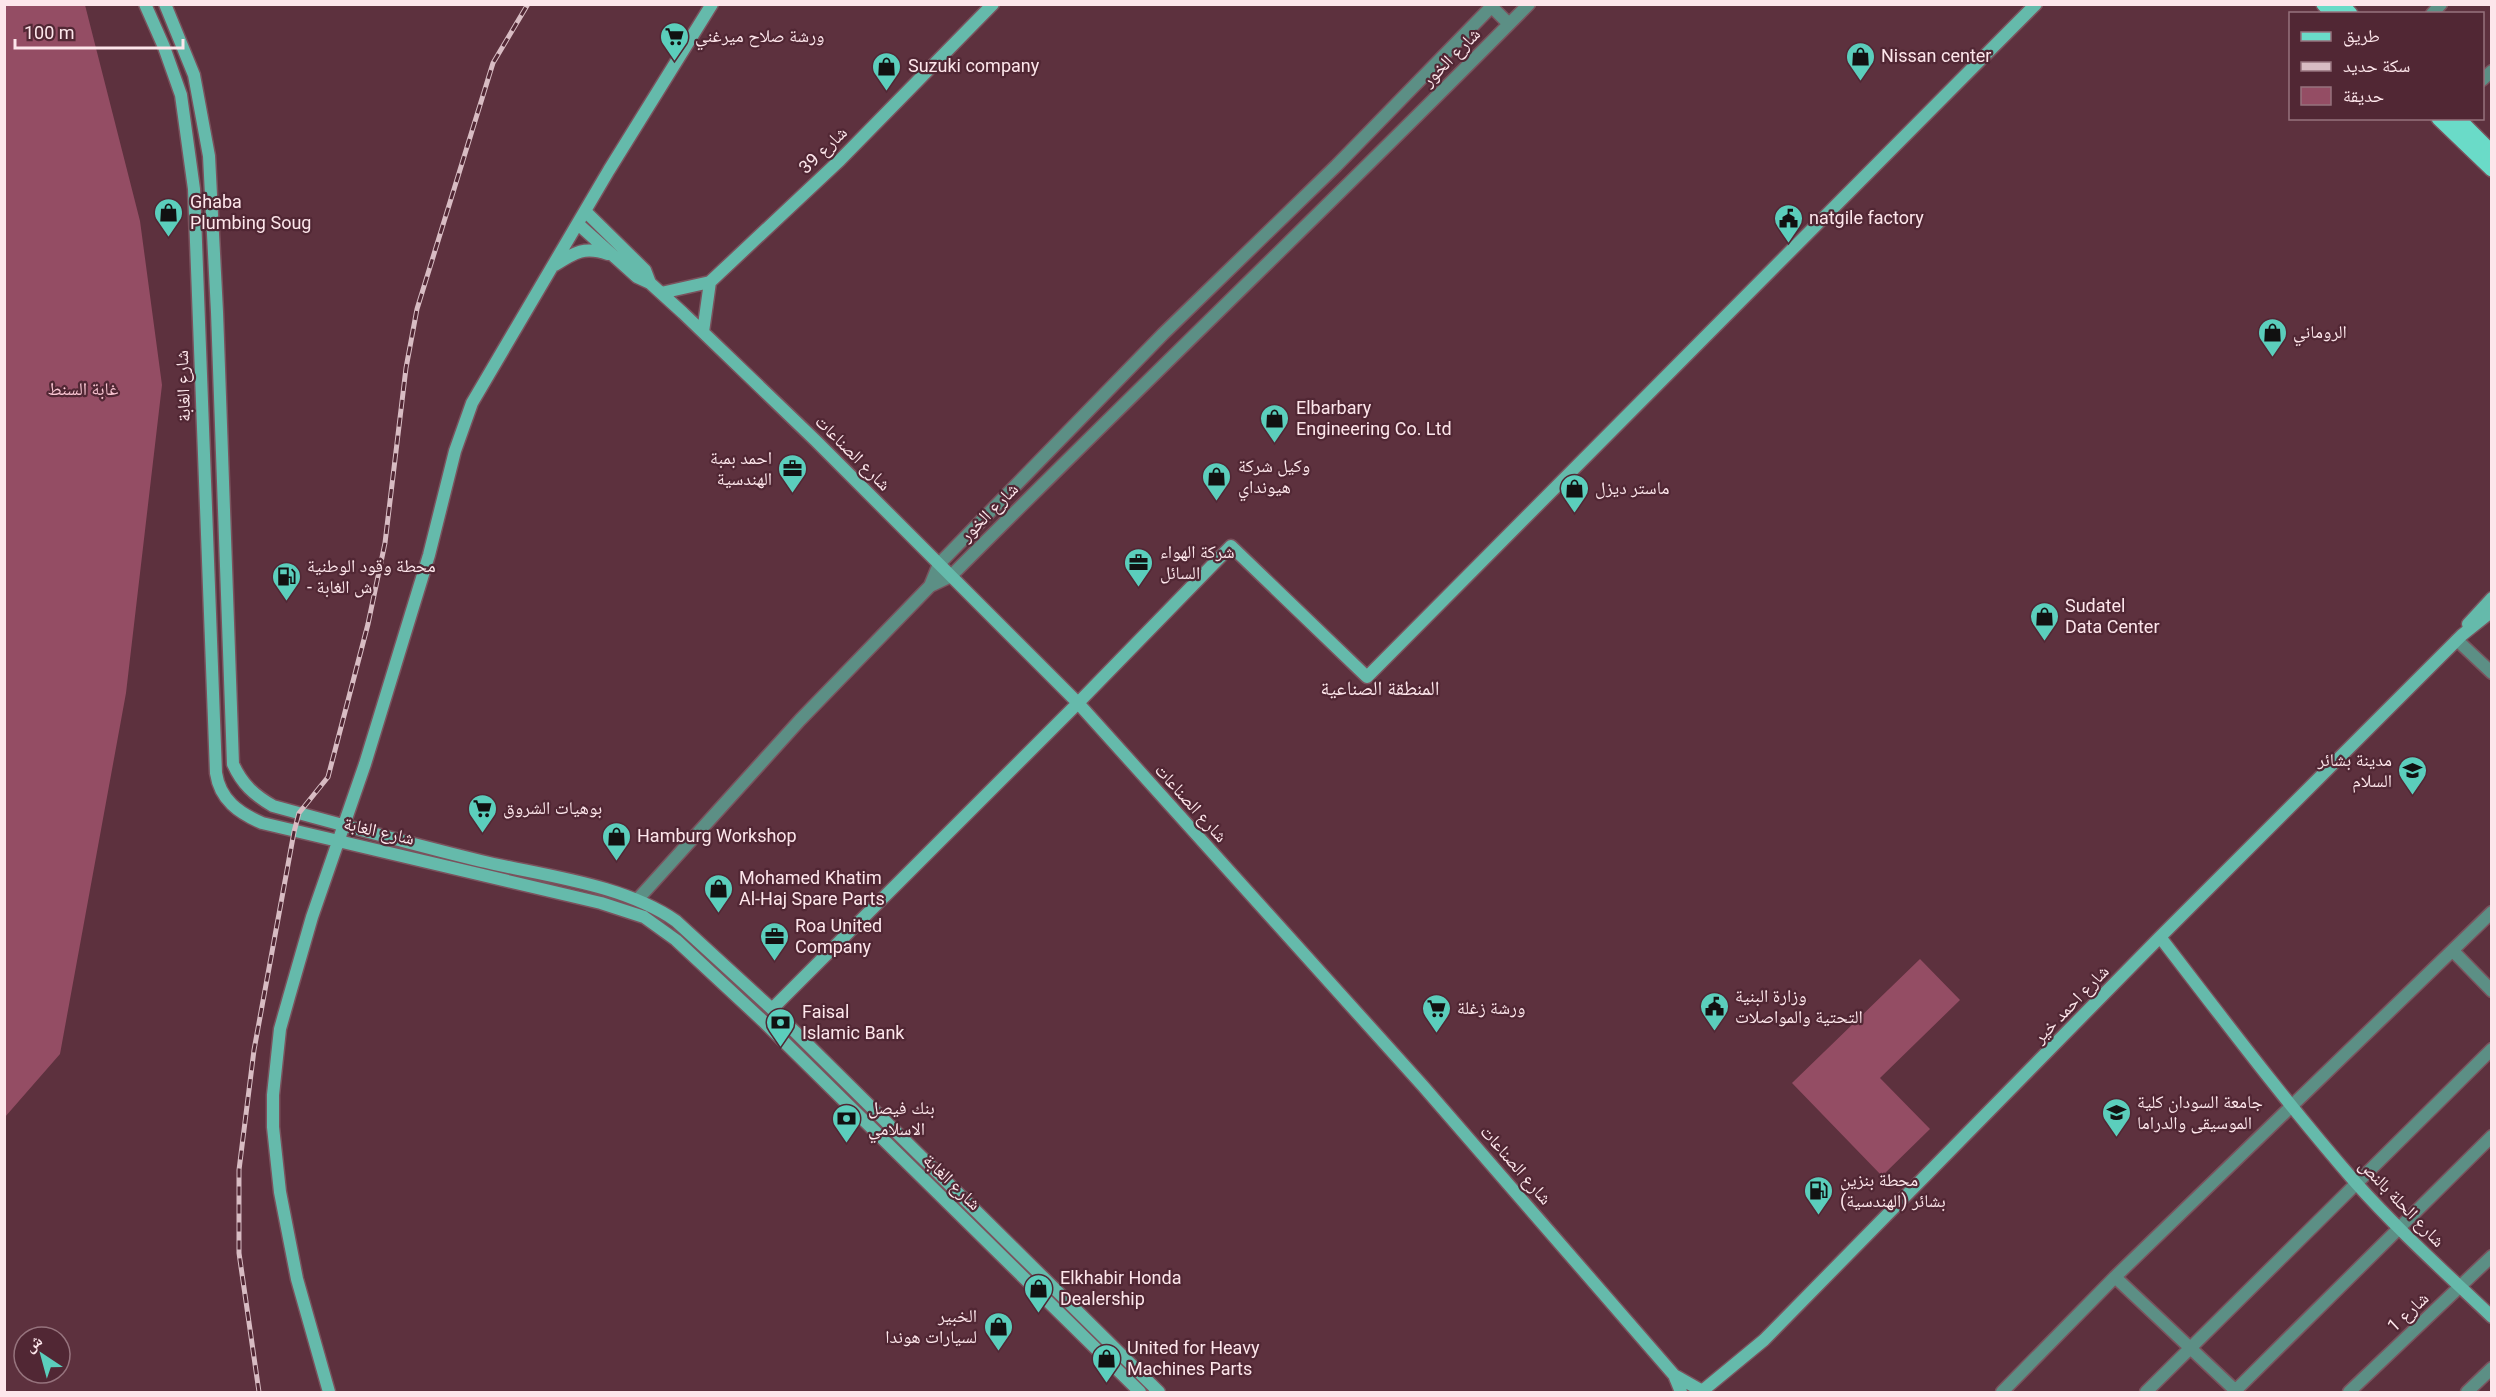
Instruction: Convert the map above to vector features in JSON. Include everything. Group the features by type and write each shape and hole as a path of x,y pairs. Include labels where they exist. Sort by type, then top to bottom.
{"main road":[{"path":"2441,120 2492,169"},
{"path":"2459,120 2492,153"}],"street":[{"name":"شارع الغابة","path":"145,4 181,94 193,180 217,782 222,793 233,807 262,823 617,907 644,917 664,930 763,1021 1140,1392"},
{"name":"شارع الغابة","path":"165,4 194,75 209,156 218,323 233,764 244,786 273,806 638,899 676,921 772,1009 1159,1392"},
{"path":"329,1392 286,1233 273,1127 273,1095 280,1029 312,917 365,764 429,555 465,421 472,403 585,211 712,4"},
{"name":"شارع 39","path":"710,282 840,160 993,4"},
{"name":"شارع الخور","path":"638,899 800,720 930,586 951,576 1178,350 1376,158 1529,4"},
{"path":"772,1009 1078,704 1231,546 1367,677 2036,4"},
{"path":"1493,6 1509,24"},
{"name":"شارع الخور","path":"939,564 1163,334 1493,6"},
{"path":"585,211 645,270 651,283"},
{"path":"578,224 637,277 651,283"},
{"path":"554,265 578,252 589,249 609,254 619,261"},
{"path":"661,293 710,282 703,332"},
{"name":"شارع الصناعات","path":"651,283 939,564 1078,704 1423,1086 1674,1375"},
{"path":"1163,334 1178,350"},
{"path":"930,586 939,564"},
{"name":"شارع احمد خير","path":"2459,638 2469,622 2492,598"},
{"name":"شارع احمد خير","path":"1703,1392 1764,1340 2160,937 2459,638 2492,611"},
{"path":"2459,638 2492,673"},
{"path":"2002,1392 2115,1277 2492,912"},
{"name":"شارع الحلة بالنص","path":"2160,937 2292,1108 2357,1184 2400,1229 2492,1317"},
{"path":"2453,951 2492,991"},
{"path":"2146,1392 2492,1049"},
{"path":"2115,1277 2235,1392 2492,1136"},
{"name":"شارع 1","path":"2349,1392 2492,1256"},
{"path":"2467,1392 2492,1368"},
{"path":"1674,1375 1703,1392"},
{"path":"1674,1375 1681,1392"}],"green space":[{"name":"غابة السنط","path":"5,4 85,5 140,221 162,385 126,693 60,1054 5,1117"},
{"path":"1920,959 1960,1000 1880,1078 1930,1129 1882,1176 1792,1083"}],"railway":[{"path":"259,1392 239,1253 239,1170 254,1050 294,832 299,813 328,777 368,624 385,543 406,368 417,309 493,63 528,4"}],"place":[{"name":"ورشة صلاح ميرغني","path":"674,62"},
{"name":"Nissan center","path":"1860,82"},
{"name":"Suzuki company","path":"887,92"},
{"name":"Ghaba Plumbing Soug","path":"169,238"},
{"name":"natgile factory","path":"1788,244"},
{"name":"الروماني","path":"2272,358"},
{"name":"Elbarbary Engineering Co. Ltd","path":"1275,444"},
{"name":"احمد بمبة الهندسية","path":"793,494"},
{"name":"وكيل شركة هيونداي","path":"1217,502"},
{"name":"ماستر ديزل","path":"1574,514"},
{"name":"شركة الهواء السائل","path":"1139,588"},
{"name":"محطة وقود الوطنية - ش الغابة","path":"286,602"},
{"name":"Sudatel Data Center","path":"2044,642"},
{"name":"مدينة بشائر السلام","path":"2413,796"},
{"name":"بوهيات الشروق","path":"482,834"},
{"name":"Hamburg Workshop","path":"616,862"},
{"name":"Mohamed Khatim Al-Haj Spare Parts","path":"718,914"},
{"name":"Roa United Company","path":"774,962"},
{"name":"وزارة البنية التحتية والمواصلات","path":"1714,1032"},
{"name":"ورشة زغلة","path":"1436,1034"},
{"name":"Faisal Islamic Bank","path":"781,1048"},
{"name":"جامعة السودان كلية الموسيقى والدراما","path":"2116,1138"},
{"name":"بنك فيصل الاسلامي","path":"847,1144"},
{"name":"محطة بنزين بشائر (الهندسية)","path":"1819,1216"},
{"name":"Elkhabir Honda Dealership","path":"1039,1314"},
{"name":"الخبير لسيارات هوندا","path":"998,1352"},
{"name":"United for Heavy Machines Parts","path":"1106,1384"}],"district":[{"name":"المنطقة الصناعية","path":"1380,688"}]}
